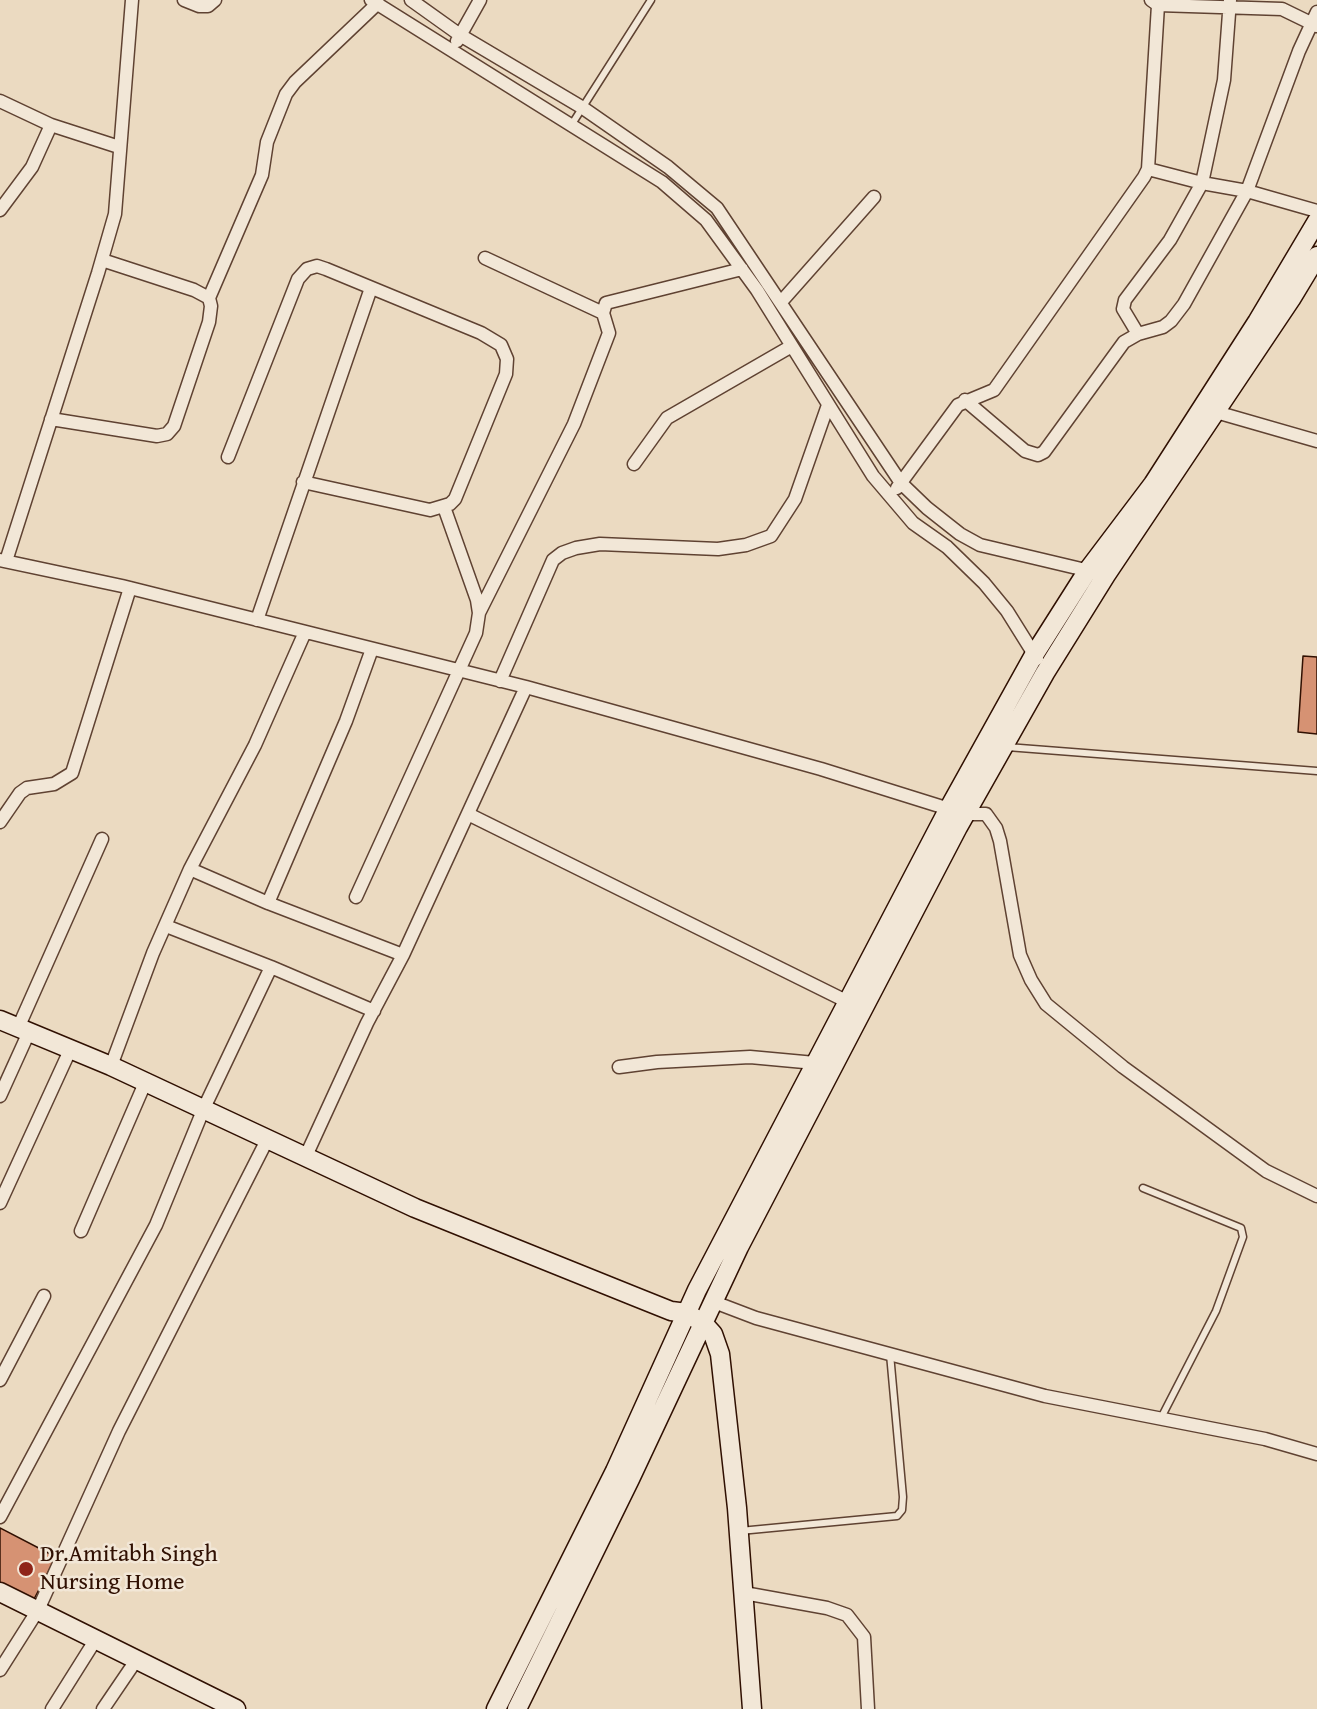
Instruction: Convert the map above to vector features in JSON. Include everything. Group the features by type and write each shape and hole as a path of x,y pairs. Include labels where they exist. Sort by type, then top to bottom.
{"street":[{"path":"132,0 119,147 118,190 102,260 3,561 130,588 526,687 821,769 957,811 986,814 996,828 1016,940 1031,980 1046,1004 1123,1067 1256,1165 1317,1196"},
{"path":"184,0 199,6 208,6 215,0"},
{"path":"411,0 460,35 583,108 668,167 717,208 901,483 927,508 960,534 980,545 1106,575"},
{"path":"452,50 480,0"},
{"path":"51,419 157,436 167,434 174,426 209,322 209,298 262,176 267,142 286,94 374,2 572,124 671,190 706,220 742,269 873,476 913,523 947,547 984,583 1007,611 1045,673"},
{"path":"890,496 958,405 965,400 994,390 1148,169 1155,2 1230,3 1282,9 1316,20 1299,51 1247,191 1184,304 1171,321 1163,327 1138,334 1124,342 1044,452 1038,455 1025,451 965,400"},
{"path":"1138,334 1123,309 1125,300 1170,240 1202,183 1224,80 1230,3"},
{"path":"0,101 51,125 119,147"},
{"path":"0,210 32,167 51,125"},
{"path":"1148,169 1202,183 1247,191 1317,211"},
{"path":"781,302 874,197"},
{"path":"517,1709 714,1302 865,1002 1034,655 1088,570 1153,484 1257,322 1294,255 1317,221"},
{"path":"496,1709 615,1471 687,1313 846,1001 957,811 1003,747 1045,673 1106,575 1216,412 1317,256"},
{"path":"486,258 603,313"},
{"path":"102,260 195,290 209,298"},
{"path":"228,458 298,279 307,269 317,266 493,338 501,345 507,359 506,374 455,499 444,507 430,510 303,482"},
{"path":"479,614 574,424 609,333 603,313 606,303 686,285 742,269"},
{"path":"257,620 371,288"},
{"path":"634,464 668,418 790,346"},
{"path":"500,681 554,560 562,553 600,544 718,549 746,545 771,536 795,500 828,405"},
{"path":"1216,412 1317,441"},
{"path":"356,897 476,633 479,614 477,600 444,507"},
{"path":"0,822 20,793 27,788 54,784 72,773 130,588"},
{"path":"111,1066 153,953 190,869 255,745 305,632"},
{"path":"268,903 345,721 372,649"},
{"path":"304,1158 403,955 526,687"},
{"path":"468,814 846,1001"},
{"path":"0,1096 23,1030 102,839"},
{"path":"190,869 268,903 403,955"},
{"path":"166,926 374,1011"},
{"path":"0,1517 156,1225 204,1108 271,967"},
{"path":"0,1020 71,1048 204,1108 304,1158 415,1208 636,1298 671,1311 687,1313 704,1324 713,1334 720,1354 739,1531 752,1709"},
{"path":"0,1203 71,1048"},
{"path":"620,1067 657,1062 750,1057 814,1063"},
{"path":"81,1231 145,1083"},
{"path":"0,1670 38,1610 120,1431 267,1140"},
{"path":"0,1380 44,1296"},
{"path":"714,1302 756,1318 1046,1396 1265,1439 1317,1454"},
{"path":"0,1592 236,1709"},
{"path":"744,1593 827,1608 847,1615 864,1637 868,1709"},
{"path":"52,1709 96,1639"},
{"path":"103,1709 137,1659"}],"lane":[{"path":"572,124 651,0"},
{"path":"1003,747 1317,771"},
{"path":"1143,1188 1241,1228 1243,1237 1216,1311 1161,1418"},
{"path":"739,1531 897,1516 902,1510 903,1497 890,1354"}],"building":[{"path":"1303,656 1317,657 1317,734 1298,732"},
{"path":"0,1528 56,1557 33,1601 0,1583"}],"place":[{"name":"Dr.Amitabh Singh Nursing Home","path":"26,1569"}]}
